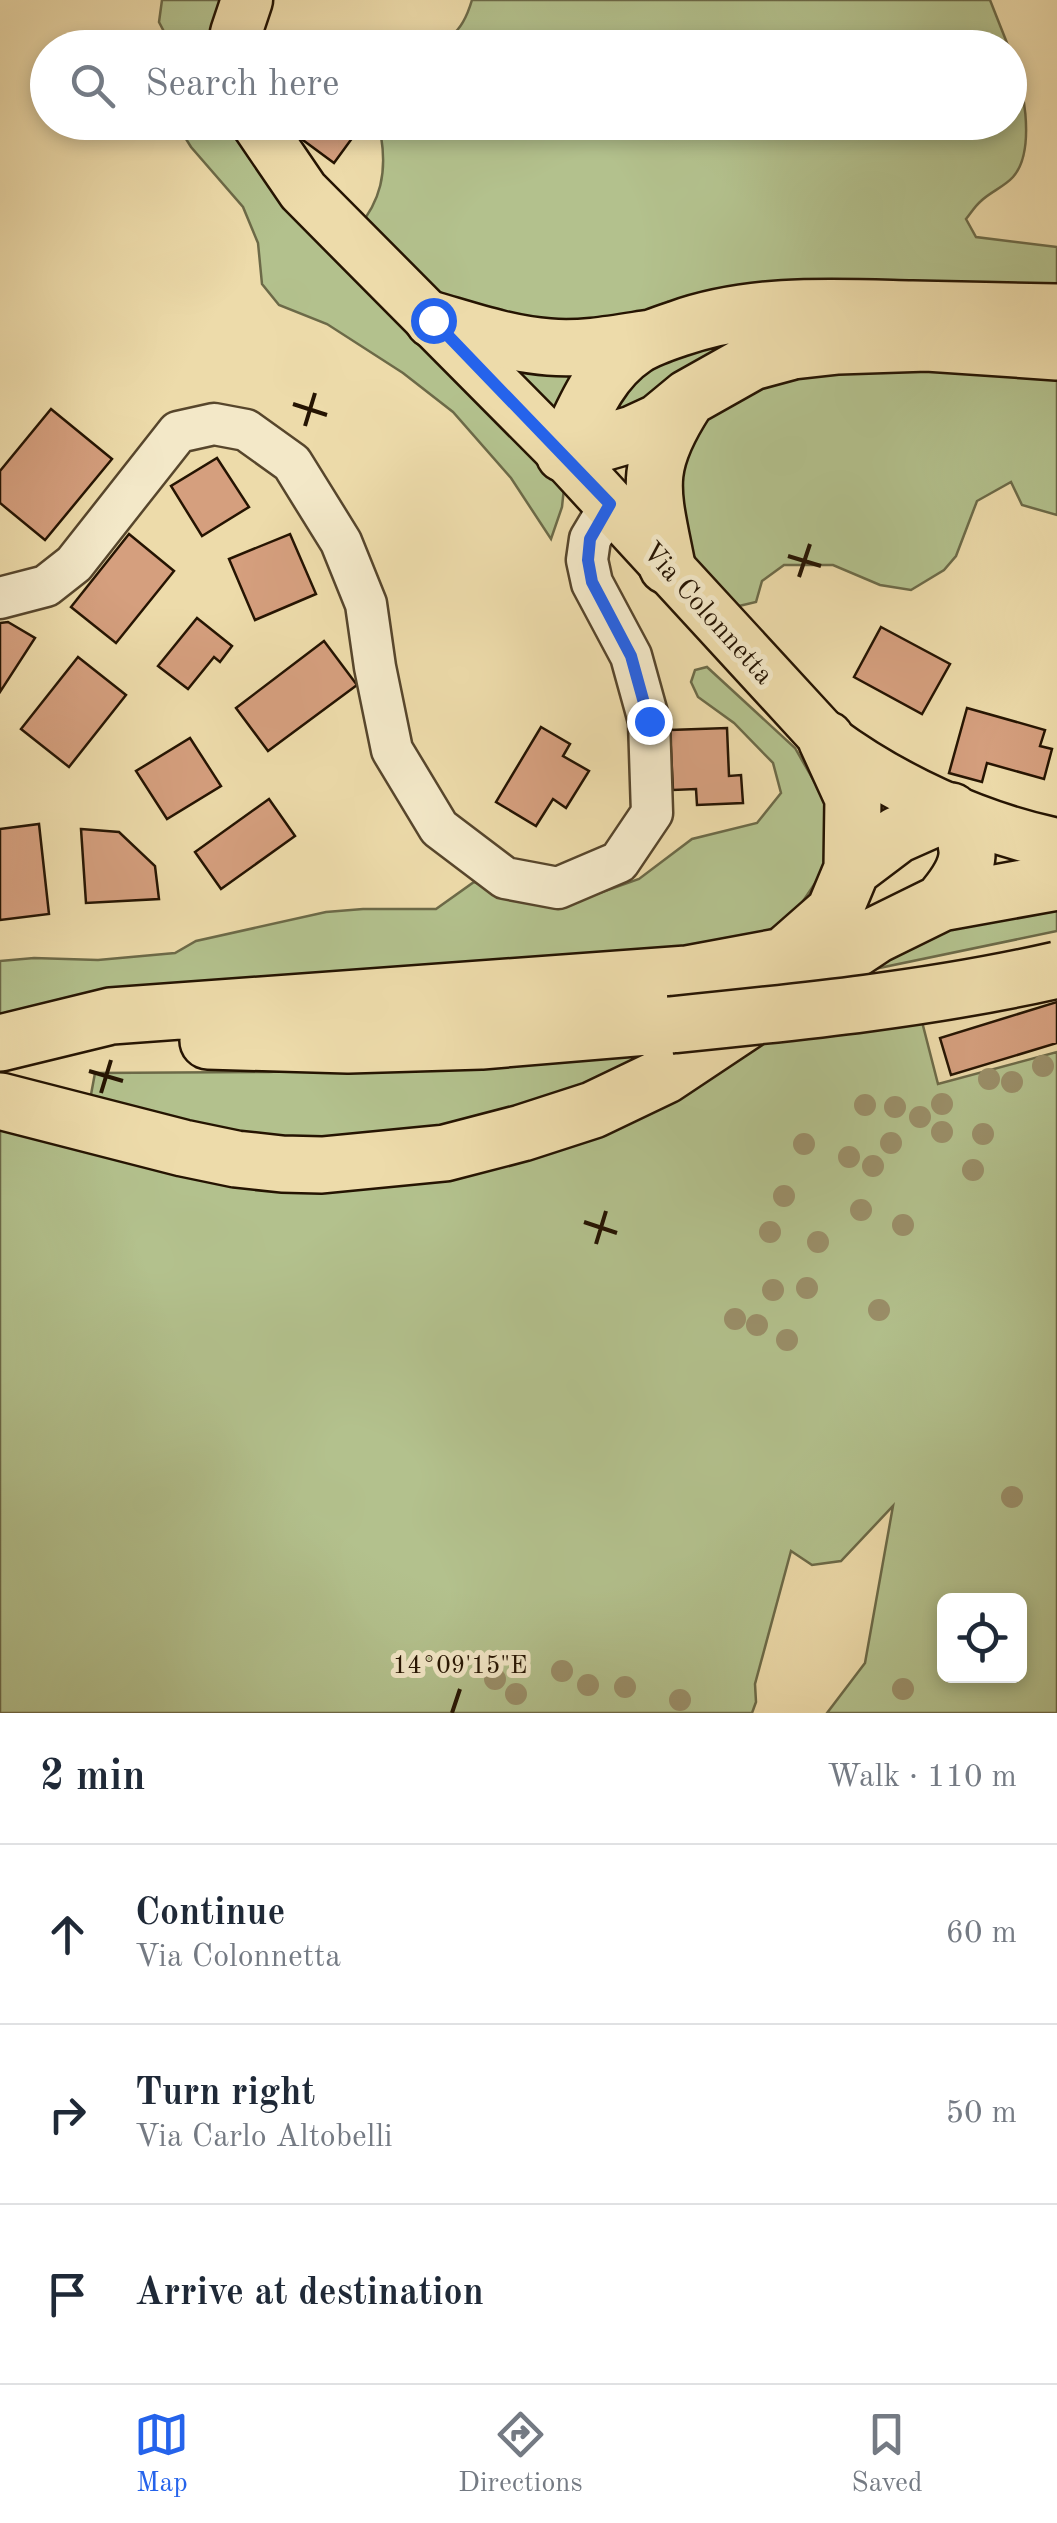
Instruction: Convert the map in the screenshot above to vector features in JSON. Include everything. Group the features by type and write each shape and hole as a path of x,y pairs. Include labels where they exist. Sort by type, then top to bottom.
{"highway":[{"path":"564,454 601,380 634,347 698,322 781,308 1057,312"},
{"path":"433,320 482,335 551,348 654,337"},
{"path":"564,454 633,434 659,422 688,398 752,362 793,351 927,343 1057,352"},
{"path":"667,566 653,479 663,441 688,398"},
{"path":"0,1043 111,1016 687,974 784,956 834,912 852,869 853,798 826,739"},
{"path":"852,869 897,835 952,811 969,848 957,885 942,903"},
{"path":"0,1101 236,1159 322,1165 444,1153 593,1110 664,1076 876,935 942,903 1057,882"},
{"path":"0,1050 156,1041 348,1045 481,1041 778,1014 959,990 1057,970"}],"main road":[{"path":"237,30 247,0"},
{"name":"Via Colonnetta","path":"269,140 304,191 564,454 826,739 860,764 952,811 1057,844"}],"street":[{"path":"0,598 46,586 74,564 178,432 214,424 246,430 292,463 342,542 366,604 392,750 438,828 505,878 558,888 618,862 652,812 649,721 631,656 592,582 588,560 590,539 610,504"}],"green space":[{"path":"162,0 226,0 225,30 163,30 159,22"},
{"path":"472,0 990,0 1002,30 458,30"},
{"path":"187,140 259,140 564,488 551,539 511,478 453,412 403,373 327,324 279,305 262,284 258,243 243,207"},
{"path":"381,140 1025,140 1013,177 981,201 966,219 976,237 1057,247 1057,298 643,330 467,325 357,229 377,197 383,162"},
{"path":"847,337 606,433 629,374 702,344"},
{"path":"1057,362 1057,515 1022,505 1011,482 977,501 956,556 944,570 911,590 880,585 833,565 784,565 762,581 756,602 722,610 680,568 665,465 692,414 804,368"},
{"path":"584,368 561,424 515,370"},
{"path":"707,667 795,748 826,802 826,867 793,916 734,950 0,1020 0,961 98,960 175,953 196,941 326,912 436,909 474,882 534,903 591,896 639,879 692,839 757,823 781,793 773,763 734,723 698,697 691,682 695,670"},
{"path":"1057,889 1057,931 812,982 852,956"},
{"path":"919,1010 938,1084 1057,1052 1057,1713 827,1713 865,1663 893,1506 841,1561 812,1565 791,1551 755,1684 752,1713 0,1713 0,1118 263,1181 735,1042"},
{"path":"678,1051 636,1079 340,1155 90,1100 95,1073 269,1072"}],"building":[{"path":"303,140 351,140 334,163"},
{"path":"51,409 112,459 45,540 0,503 0,471"},
{"path":"217,458 249,507 202,536 171,486"},
{"path":"129,534 174,571 116,643 71,607"},
{"path":"290,534 316,594 255,620 229,559"},
{"path":"197,618 232,646 220,662 214,657 188,689 158,666"},
{"path":"8,622 35,638 0,692 0,623"},
{"path":"881,627 950,664 922,714 854,677"},
{"path":"324,641 357,685 268,751 236,708"},
{"path":"78,657 126,695 69,767 21,729"},
{"path":"967,708 1045,730 1040,746 1052,749 1044,779 987,763 982,782 949,773"},
{"path":"541,727 570,744 563,756 589,771 566,808 553,799 536,826 496,802"},
{"path":"727,728 729,776 741,775 743,803 697,805 696,789 673,790 670,730"},
{"path":"190,738 221,786 167,819 136,771"},
{"path":"269,799 295,836 221,889 195,852"},
{"path":"39,824 49,914 0,920 0,829"},
{"path":"81,829 119,832 155,866 159,899 86,903"},
{"path":"1057,1002 1057,1043 951,1075 940,1038"}],"route":[{"path":"433,320 610,504 590,539 588,560 592,582 631,656 649,721"}]}
